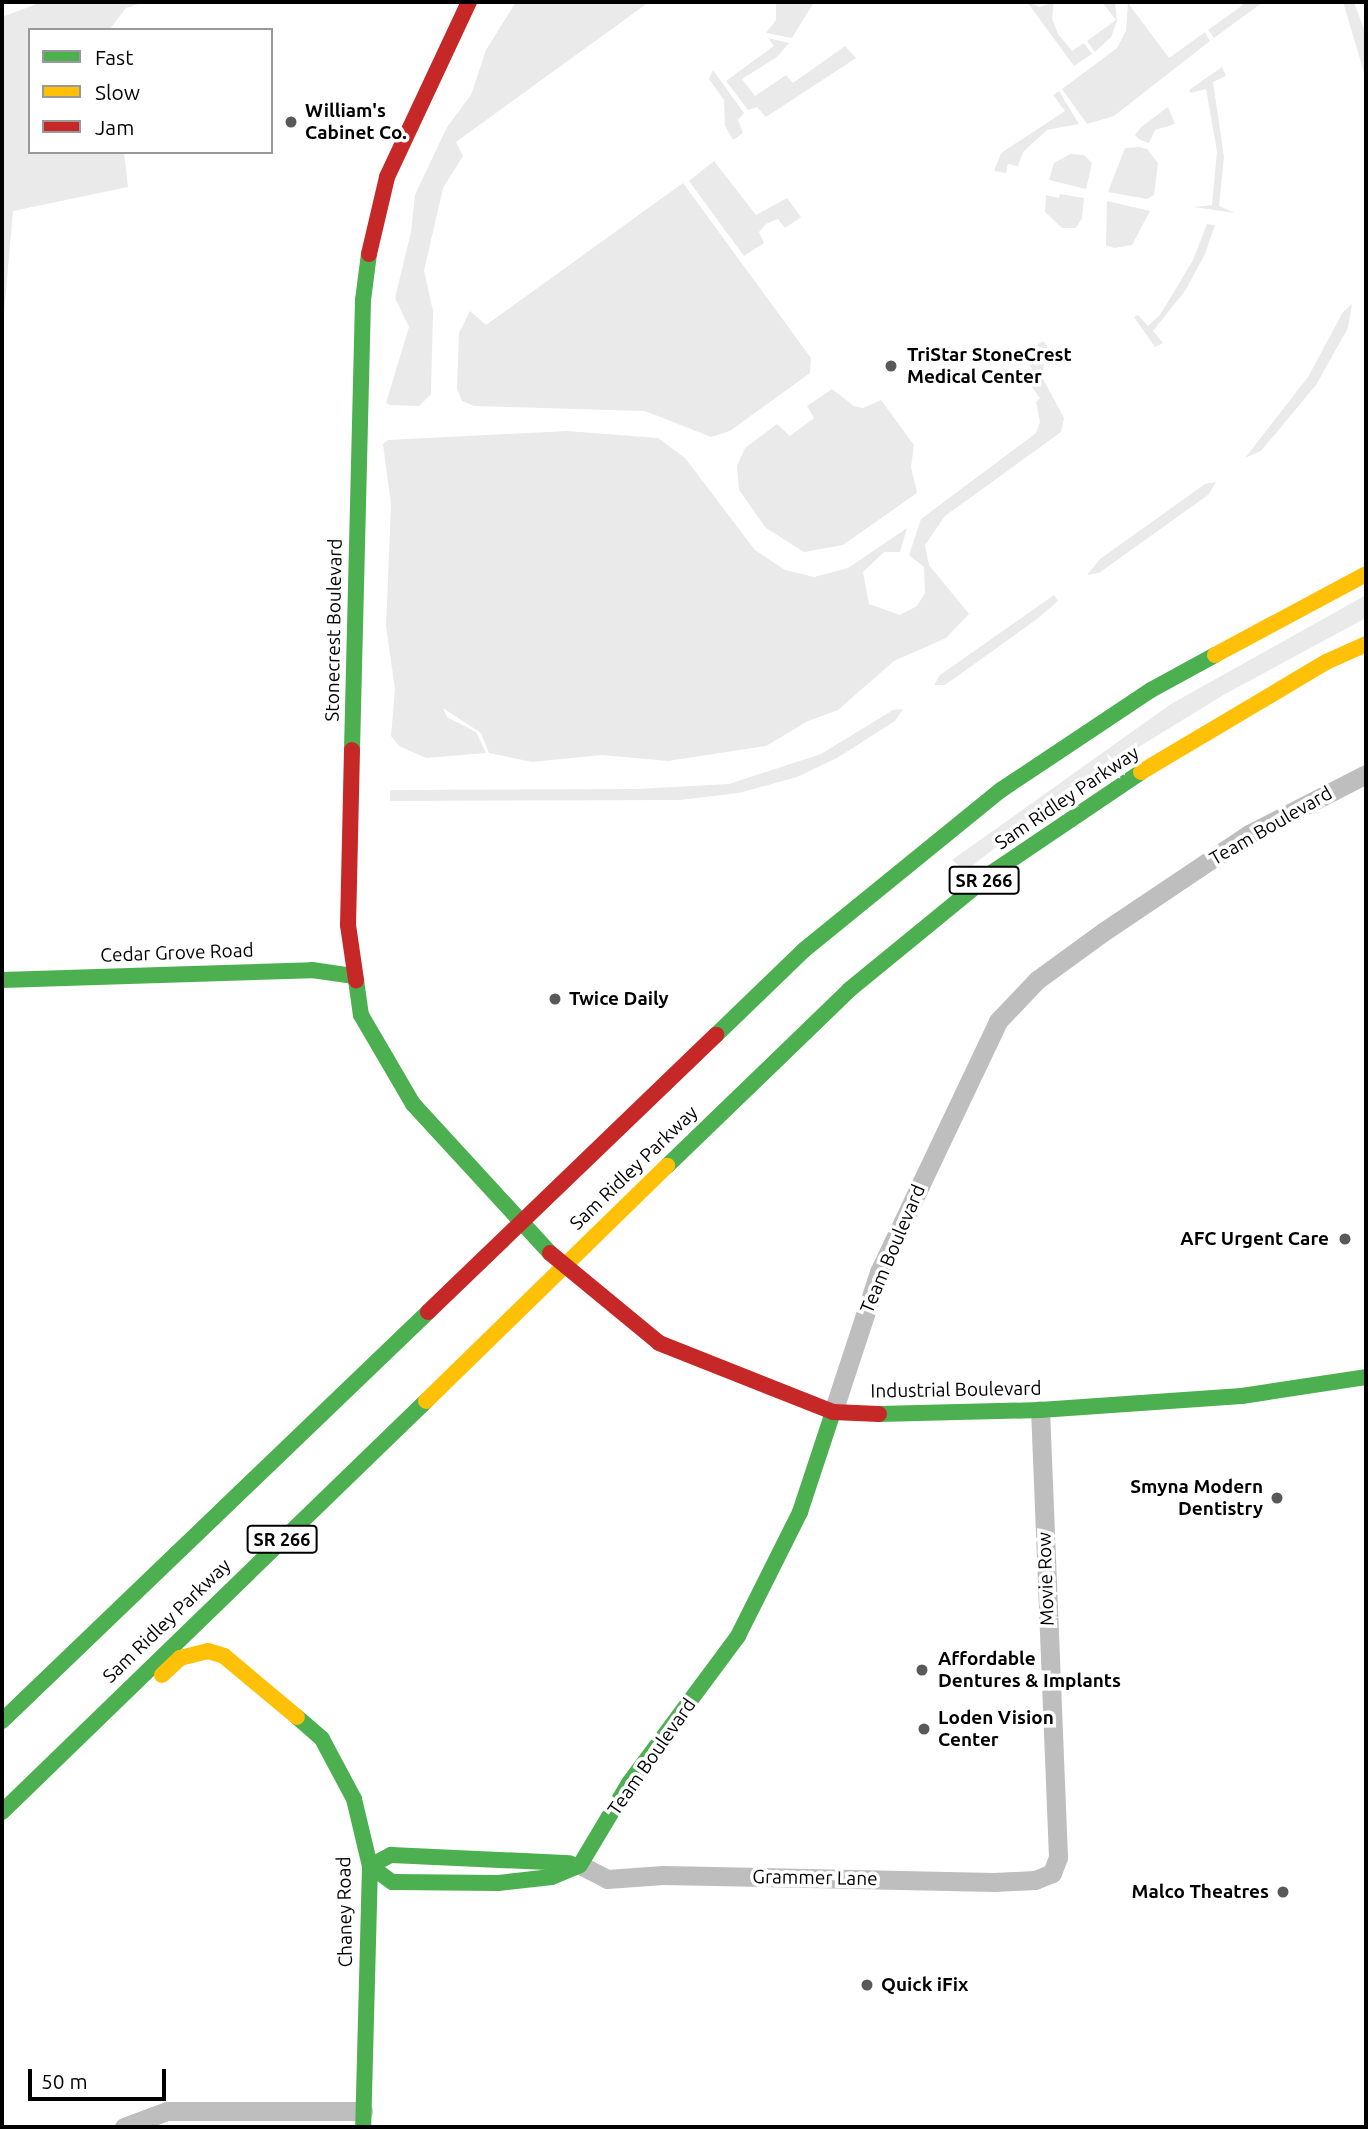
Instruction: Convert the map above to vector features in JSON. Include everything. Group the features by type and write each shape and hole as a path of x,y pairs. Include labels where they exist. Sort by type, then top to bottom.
{"main road":[{"name":"Stonecrest Boulevard","path":"469,2 387,177 371,237 363,300 348,887 353,976 361,1014 374,1043 413,1104 519,1223"},
{"name":"Sam Ridley Parkway","path":"2,1721 804,950 1001,790 1151,690 1366,574"},
{"name":"Sam Ridley Parkway","path":"2,1812 849,990 993,872 1173,751 1326,662 1366,644"},
{"name":"Cedar Grove Road","path":"2,980 312,970 353,976"},
{"name":"Industrial Boulevard","path":"519,1223 563,1266 659,1343 833,1412 909,1416 1040,1410 1242,1396 1366,1377"},
{"name":"Team Boulevard","path":"580,1865 629,1783 738,1636 800,1512 833,1412"},
{"name":"Chaney Road","path":"2,1819 56,1776 180,1658 191,1653 224,1656 322,1739 354,1799 370,1866 363,2119"},
{"path":"391,1855 453,1856 580,1865 552,1877 498,1883 392,1882 370,1866 391,1855"}],"street":[{"name":"Team Boulevard","path":"833,1412 880,1272 998,1021 1037,980 1249,834 1366,774"},
{"name":"Movie Row","path":"1040,1410 1058,1857 1052,1873"},
{"path":"453,1856 453,1883"},
{"path":"580,1865 607,1879"},
{"name":"Grammer Lane","path":"498,1883 553,1885 663,1875 994,1882 1035,1880 1052,1873"},
{"path":"124,2127 167,2111 363,2119"}],"shaded area":[{"path":"42,2 145,2 126,8 111,28 28,28 28,154 124,154 128,187 13,211 2,336 2,17"},
{"path":"516,2 649,2 456,142 463,156 443,188 424,271 433,311 431,394 419,406 390,405 386,403 409,327 395,298 411,232 415,195 447,127 471,95 486,50"},
{"path":"776,2 814,2 792,38 766,33 776,20"},
{"path":"1027,2 1040,7 1054,2 1052,18 1058,34 1072,51 1084,43 1092,54 1074,66"},
{"path":"1102,2 1115,2 1117,21 1111,37 1095,52 1087,41 1116,20"},
{"path":"1241,2 1263,2 1214,38 1208,30 1243,5"},
{"path":"1343,2 1354,2 1366,35 1366,79"},
{"path":"1128,3 1169,58 1205,32 1210,41 1114,116 1087,124 1062,89 1117,48 1126,31"},
{"path":"768,38 789,43 777,57 742,79 755,96 786,75 793,83 845,46 856,58 766,117 757,107 748,110 726,81 774,46"},
{"path":"1222,67 1226,76 1213,82 1224,157 1219,206 1235,213 1194,207 1212,205 1217,151 1206,89 1191,93 1189,90"},
{"path":"713,70 744,113 738,120 743,133 733,140 725,126 724,100 709,79"},
{"path":"1059,91 1079,124 1047,130 1023,152 1018,166 1008,164 1006,173 994,171 1001,153 1065,111 1053,95"},
{"path":"1168,107 1175,124 1155,130 1149,143 1135,135 1141,127"},
{"path":"1125,148 1147,149 1158,163 1154,195 1147,199 1108,192"},
{"path":"1070,154 1084,155 1092,163 1086,189 1049,180 1054,163"},
{"path":"714,161 756,215 787,198 801,217 785,228 778,219 766,224 759,232 764,243 744,256 689,181"},
{"path":"683,183 811,358 810,373 730,431 711,437 645,411 474,406 462,401 457,389 459,333 470,311 486,325"},
{"path":"1060,194 1084,198 1082,218 1076,228 1062,228 1045,212 1046,195 1059,198"},
{"path":"1107,201 1150,211 1132,245 1114,248 1106,245"},
{"path":"1207,224 1215,225 1205,254 1185,291 1153,331 1163,343 1155,347 1134,317 1138,315 1148,326 1160,315 1193,260"},
{"path":"1352,304 1348,328 1316,385 1261,451 1245,458 1308,377 1343,312"},
{"path":"1043,341 1051,351 1044,359 1043,379 1064,418 1061,432 945,516 925,545 929,565 969,614 946,638 894,661 838,710 808,721 766,746 668,761 602,755 532,762 489,753 481,733 443,708 447,717 476,732 486,753 426,758 399,746 391,736 395,689 386,626 391,505 383,444 388,440 567,431 658,438 685,458 755,550 785,570 814,577 848,568 907,528 900,552 884,552 863,572 869,604 900,615 917,606 925,593 924,567 909,555 921,519 1036,433 1040,422 1036,402 1040,398 1024,376 1032,369 1027,360 1034,355 1031,349"},
{"path":"832,389 854,406 863,408 881,400 914,445 911,467 917,493 843,545 804,552 766,528 739,490 737,466 745,448 777,424 790,436 814,418 807,406"},
{"path":"1216,482 1208,495 1099,573 1087,575 1100,559 1205,484"},
{"path":"1054,595 1058,601 1037,619 945,685 934,685 940,675"},
{"path":"1366,595 1366,618 1225,694 1085,780 965,871 952,860 1171,704"},
{"path":"903,709 895,721 837,758 797,777 739,793 680,800 390,801 390,790 637,789 729,784 821,754 893,710"}],"traffic: fast":[{"path":"352,750 363,300 369,254"},
{"path":"716,1035 804,950 1001,790 1151,690 1215,655"},
{"path":"667,1166 849,990 993,872 1141,772"},
{"path":"2,980 312,970 353,976"},
{"path":"356,980 361,1015 413,1104 550,1253"},
{"path":"2,1721 428,1312"},
{"path":"879,1414 1040,1410 1242,1396 1366,1377"},
{"path":"2,1812 426,1401"},
{"path":"370,1866 392,1882 498,1883 552,1877 580,1865 629,1783 738,1636 800,1512 833,1412"},
{"path":"297,1717 322,1739 354,1799 370,1866 363,2127"},
{"path":"370,1866 391,1855 570,1863"}],"traffic: slow":[{"path":"1215,655 1366,574"},
{"path":"1141,772 1326,662 1366,644"},
{"path":"426,1401 667,1166"},
{"path":"162,1675 180,1658 208,1651 224,1656 297,1717"}],"traffic: jam":[{"path":"369,254 387,177 469,2"},
{"path":"352,750 348,925 356,980"},
{"path":"428,1312 716,1035"},
{"path":"550,1253 659,1343 833,1412 879,1414"}],"place":[{"name":"William's Cabinet Co.","path":"291,122"},
{"name":"TriStar StoneCrest Medical Center","path":"891,366"},
{"name":"Twice Daily","path":"555,999"},
{"name":"AFC Urgent Care","path":"1345,1239"},
{"name":"Smyna Modern Dentistry","path":"1277,1498"},
{"name":"Affordable Dentures & Implants","path":"922,1670"},
{"name":"Loden Vision Center","path":"924,1729"},
{"name":"Malco Theatres","path":"1283,1892"},
{"name":"Quick iFix","path":"867,1985"}]}
